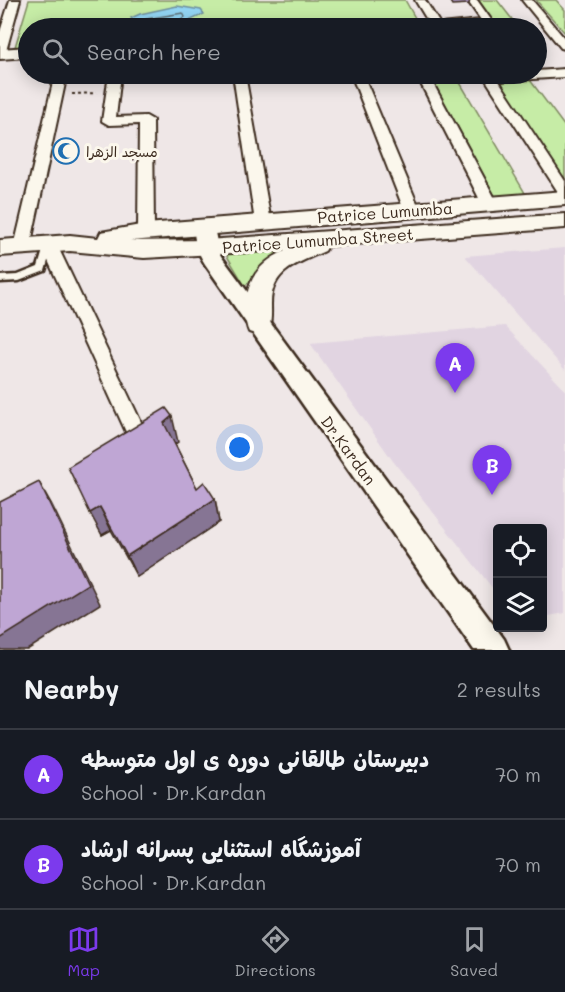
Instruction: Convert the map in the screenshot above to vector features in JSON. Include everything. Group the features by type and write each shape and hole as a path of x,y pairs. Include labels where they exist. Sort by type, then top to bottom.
{"main road":[{"path":"0,52 18,52"},
{"name":"Patrice Lumumba","path":"206,238 263,222 565,198"},
{"path":"461,206 442,216 445,223 471,228"},
{"name":"Patrice Lumumba Street","path":"60,244 144,250 206,238 333,239 565,221"},
{"path":"11,248 60,244 146,231 206,238"},
{"path":"258,325 260,288 267,274 281,262 333,239"}],"street":[{"path":"0,52 15,0"},
{"path":"420,0 432,18"},
{"path":"472,0 484,18"},
{"path":"527,0 542,18"},
{"path":"547,24 565,46"},
{"path":"547,75 563,75"},
{"path":"11,248 59,84"},
{"path":"114,84 110,117 146,120 146,231"},
{"path":"241,84 263,222"},
{"path":"361,84 412,210"},
{"path":"427,84 490,204"},
{"path":"495,84 565,192"},
{"name":"Dr.Kardan","path":"206,238 258,325 493,650"},
{"path":"60,244 141,443"}],"lane":[{"path":"0,279 19,278 42,269 60,244"}],"path":[{"path":"56,95 113,92"}],"shaded area":[{"path":"565,248 565,370 465,256"},
{"path":"505,326 565,390 565,613 547,616 547,524 493,524 493,589 393,461 310,343"}],"green space":[{"path":"29,0 405,0 415,18 24,18"},
{"path":"477,0 497,0 511,18 490,18"},
{"path":"536,0 556,0 565,10 565,33"},
{"path":"434,84 461,84 528,198 497,200"},
{"path":"498,84 533,84 565,127 565,183"},
{"path":"282,248 245,286 224,251"}],"water":[{"path":"177,6 201,10 204,14 195,18 131,18"}],"building":[{"path":"166,408 172,416 164,423 197,488 204,482 215,499 127,556 100,507 90,513 68,467"},
{"path":"39,482 88,584 0,639 0,502"}],"place":[{"name":"مسجد الزهرا","path":"66,151"},
{"name":"دبیرستان طالقانی دوره ی اول متوسطه","path":"455,393"},
{"name":"آموزشگاه استثنایی پسرانه ارشاد","path":"492,495"}]}
